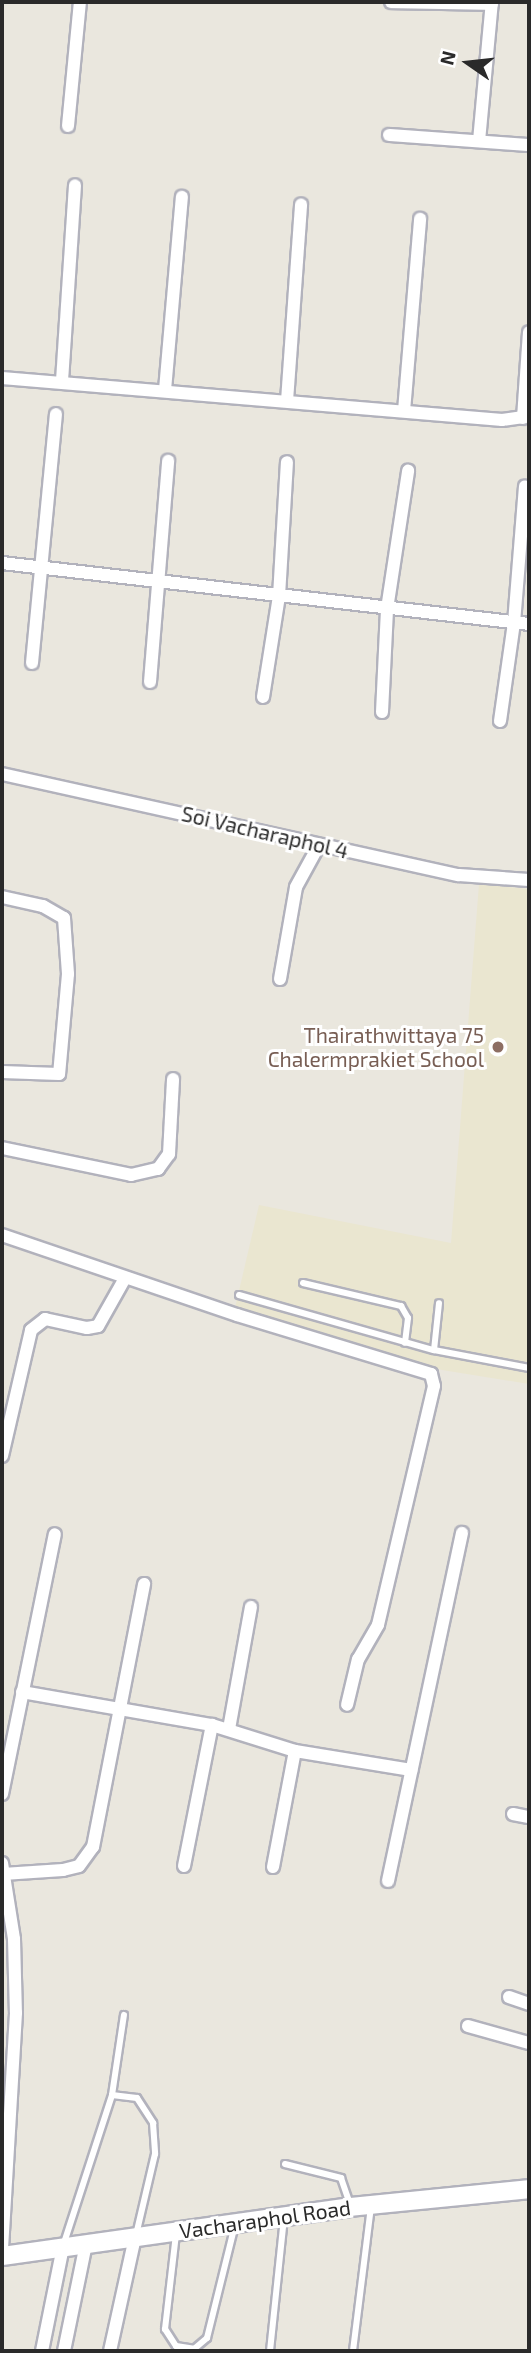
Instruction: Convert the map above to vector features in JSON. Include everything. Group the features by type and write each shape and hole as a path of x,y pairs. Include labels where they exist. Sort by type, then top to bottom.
{"street":[{"path":"68,126 80,2"},
{"path":"391,2 492,3 479,141"},
{"path":"389,135 529,145"},
{"path":"62,381 75,185"},
{"path":"165,390 182,197"},
{"path":"287,401 301,204"},
{"path":"404,411 420,219"},
{"path":"2,378 404,411 526,417 529,332"},
{"path":"32,663 39,568 56,414"},
{"path":"150,682 168,461"},
{"path":"263,697 279,596 287,461"},
{"path":"382,712 387,609 408,471"},
{"path":"500,720 514,623 525,485"},
{"path":"2,563 529,624"},
{"name":"Soi Vacharaphol 4","path":"2,774 459,875 529,880"},
{"path":"280,979 296,887 319,845"},
{"path":"2,897 43,906 64,918 68,974 59,1074 2,1072"},
{"path":"2,1148 131,1175 159,1169 169,1154 173,1079"},
{"path":"2,1235 125,1278 426,1371 434,1379 378,1625 358,1659 347,1705"},
{"path":"2,1456 31,1330 45,1319 86,1328 98,1326 125,1278"},
{"path":"388,1881 462,1533"},
{"path":"2,1794 55,1534"},
{"path":"2,2249 16,2013 14,1939 3,1869 63,1870 79,1866 93,1847 144,1584"},
{"path":"229,1729 251,1607"},
{"path":"22,1692 212,1725 295,1751 411,1770"},
{"path":"184,1866 212,1725"},
{"path":"273,1867 295,1751"},
{"path":"513,1814 529,1817"},
{"path":"509,1997 529,2004"},
{"path":"468,2026 529,2043"},
{"name":"Vacharaphol Road","path":"2,2256 350,2207 529,2189"},
{"path":"110,2351 135,2237"},
{"path":"64,2351 86,2244"},
{"path":"42,2351 63,2247"},
{"path":"47,2325 69,2327"}],"lane":[{"path":"303,1283 401,1306 408,1318 405,1343"},
{"path":"239,1295 405,1343 529,1368"},
{"path":"434,1350 439,1303"},
{"path":"63,2247 112,2095 124,2015"},
{"path":"112,2095 137,2098 153,2123 155,2154 135,2237"},
{"path":"285,2164 341,2178 347,2185 350,2207"},
{"path":"353,2351 371,2205"},
{"path":"270,2351 284,2216"},
{"path":"177,2231 165,2329 176,2346 194,2349 208,2338 235,2223"}],"shaded area":[{"name":"Thairathwittaya 75 Chalermprakiet School","path":"479,884 529,889 529,1384 442,1370 235,1308 259,1205 451,1243"}],"place":[{"name":"Thairathwittaya 75 Chalermprakiet School","path":"498,1047"}]}
